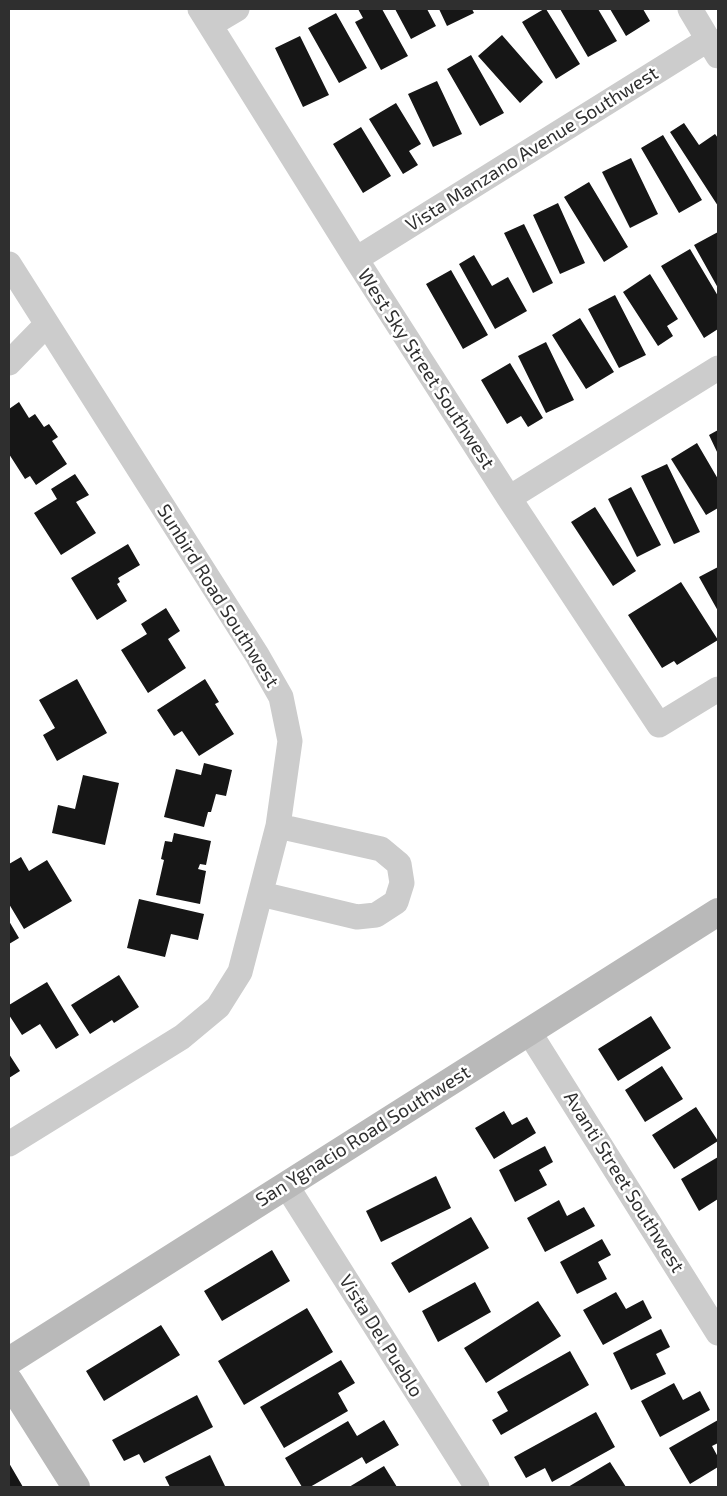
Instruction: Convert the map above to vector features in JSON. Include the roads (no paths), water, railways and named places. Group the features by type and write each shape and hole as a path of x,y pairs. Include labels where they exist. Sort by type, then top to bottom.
{"street":[{"path":"205,17 237,9"},
{"path":"690,9 713,48"},
{"name":"West Sky Street Southwest","path":"205,17 356,259 509,498 659,725 718,689"},
{"name":"Vista Manzano Avenue Southwest","path":"356,259 713,48"},
{"name":"Sunbird Road Southwest","path":"9,264 252,647 281,697 290,741 278,826 240,972 218,1007 182,1037 9,1144"},
{"path":"9,362 47,324"},
{"path":"509,498 718,368"},
{"path":"261,894 357,917 376,915 396,902 402,883 399,864 381,849 278,826"},
{"name":"San Ygnacio Road Southwest","path":"9,1361 718,912"},
{"name":"Avanti Street Southwest","path":"529,1032 718,1333"},
{"name":"Vista Del Pueblo","path":"286,1185 477,1487"},
{"path":"9,1381 76,1487"}]}
